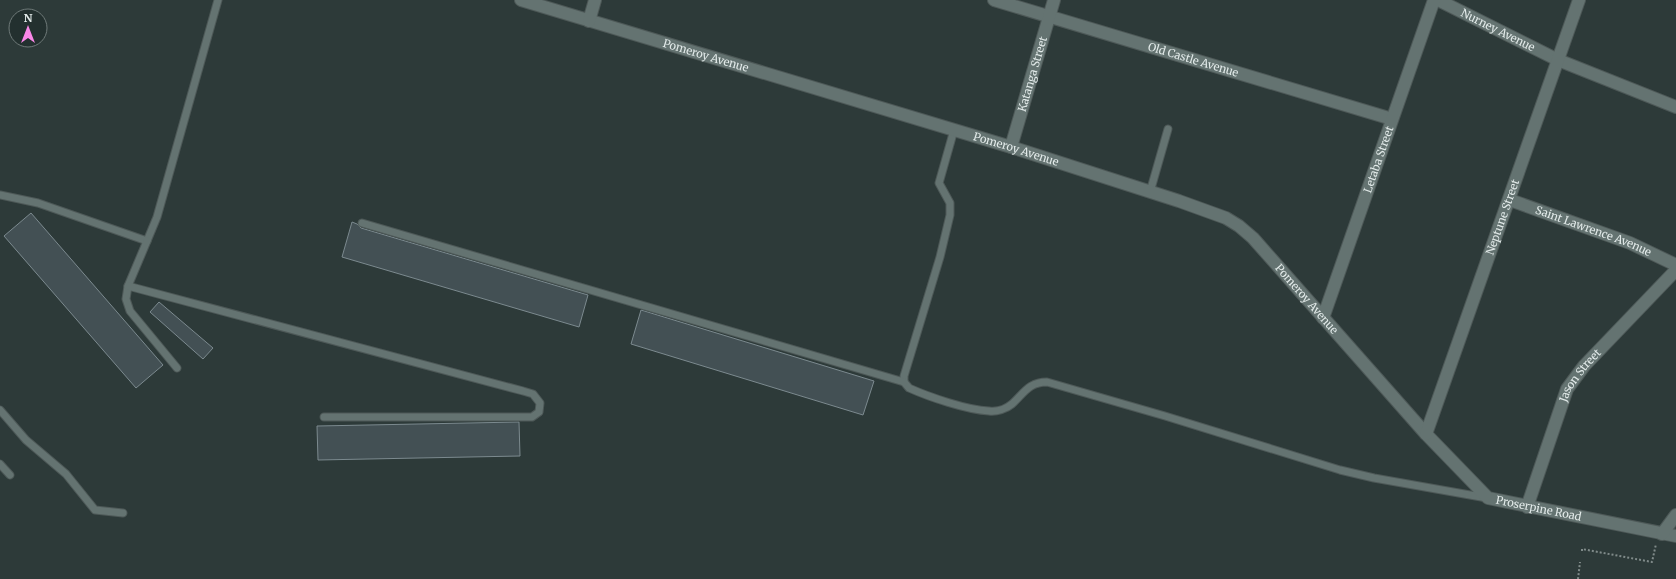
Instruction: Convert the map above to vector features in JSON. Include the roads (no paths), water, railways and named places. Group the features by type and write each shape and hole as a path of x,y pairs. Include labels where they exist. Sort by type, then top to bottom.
{"street":[{"name":"Pomeroy Avenue","path":"521,0 954,130 1150,192 1226,218 1239,226 1279,267 1426,434"},
{"path":"588,21 594,0"},
{"name":"Old Castle Avenue","path":"994,0 1392,119"},
{"name":"Katanga Street","path":"1011,148 1054,0"},
{"name":"Letaba Street","path":"1323,318 1434,0"},
{"name":"Nurney Avenue","path":"1438,0 1558,60 1676,107"},
{"name":"Neptune Street","path":"1426,434 1510,200 1579,0"},
{"name":"Saint Lawrence Avenue","path":"1510,200 1630,243 1676,265"},
{"name":"Jason Street","path":"1528,507 1567,389 1584,366 1676,270"},
{"name":"Proserpine Road","path":"1426,434 1488,498 1676,536"},
{"path":"1660,533 1676,515"}],"lane":[{"path":"177,368 130,311 126,299 128,286 157,217 218,0"},
{"path":"1150,192 1168,129"},
{"path":"904,382 907,365 940,257 950,215 950,203 939,183 954,130"},
{"path":"0,195 38,203 147,240"},
{"path":"362,224 904,382 909,388 976,410 990,412 998,411 1011,404 1027,387 1034,383 1047,382 1165,416 1340,470 1374,478 1488,498"},
{"path":"128,286 523,391 533,394 540,403 539,412 532,417 324,417"},
{"path":"0,410 26,440 66,474 95,510 123,512"},
{"path":"0,464 10,475"}]}
